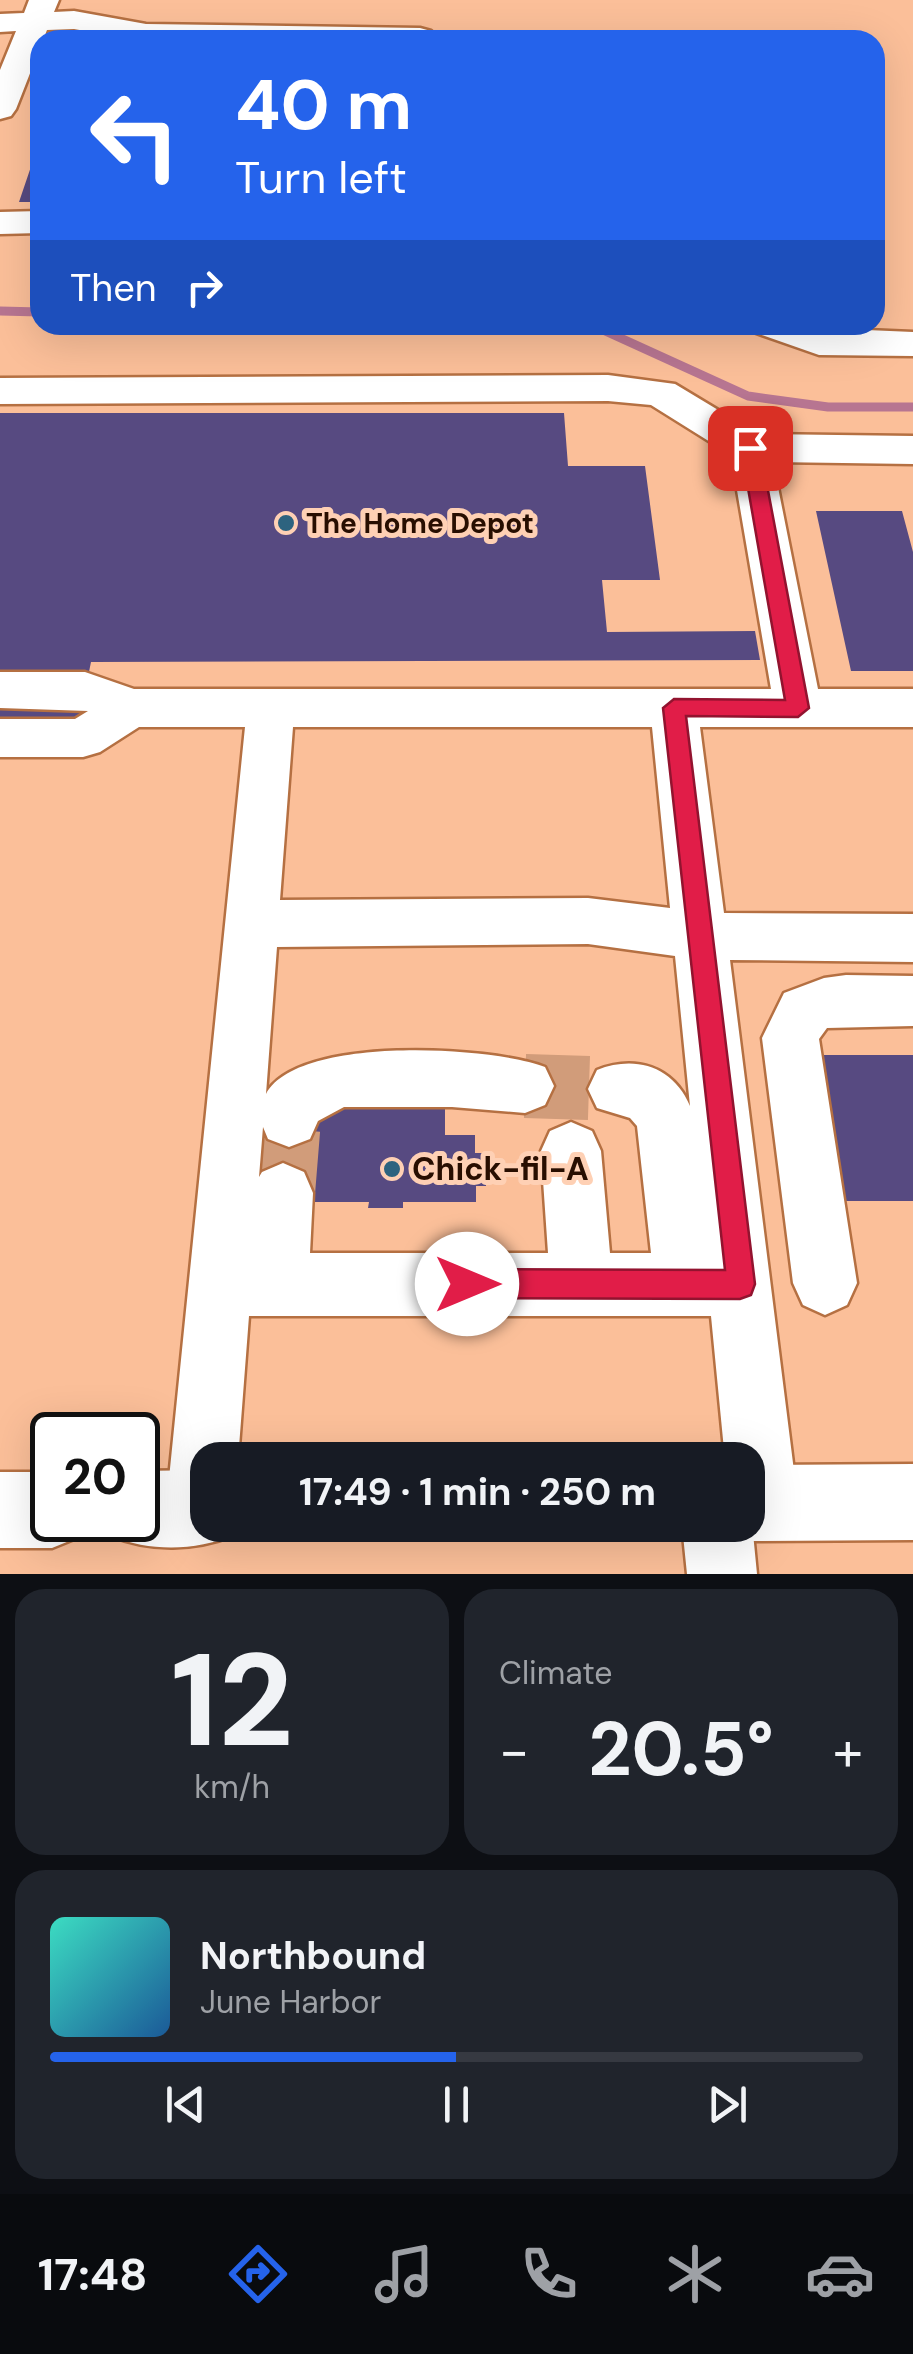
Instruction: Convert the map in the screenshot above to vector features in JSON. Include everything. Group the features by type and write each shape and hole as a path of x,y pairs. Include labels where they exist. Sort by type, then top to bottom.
{"main road":[{"path":"765,1509 913,1502"},
{"path":"0,1510 30,1510"}],"street":[{"path":"165,30 172,0"},
{"path":"233,30 240,0"},
{"path":"296,30 300,0"},
{"path":"361,0 363,30"},
{"path":"421,30 424,0"},
{"path":"0,24 26,28 103,12 153,30"},
{"path":"0,109 26,28"},
{"path":"0,222 30,222"},
{"path":"796,335 820,344 913,344"},
{"path":"0,391 608,388 661,394 750,448 913,450"},
{"path":"750,448 798,708"},
{"path":"0,690 85,690 131,708 913,708"},
{"path":"248,1285 250,924 271,707"},
{"path":"0,738 83,738 131,708"},
{"path":"674,708 702,936 713,1284 734,1442"},
{"path":"250,924 588,921 702,936 913,938"},
{"path":"825,1283 790,1038 804,1011 824,1002 913,1000"},
{"path":"289,1119 290,1108 309,1091 344,1080 452,1080 525,1086"},
{"path":"617,1089 646,1092 665,1116 713,1284"},
{"path":"571,1151 581,1283"},
{"path":"182,1508 248,1285 283,1194"},
{"path":"248,1285 713,1284"},
{"path":"722,1574 732,1542"}],"building":[{"path":"30,170 30,202 19,202"},
{"name":"The Home Depot","path":"0,413 564,413 568,466 645,466 660,580 602,580 607,632 755,631 760,660 91,662 79,721 0,722"},
{"path":"816,511 902,511 913,552 913,671 851,671"},
{"path":"813,1055 913,1055 913,1201 837,1201"},
{"name":"Chick-fil-A","path":"322,1103 445,1103 445,1135 475,1135 475,1153 486,1153 486,1186 476,1186 476,1202 403,1202 403,1208 368,1208 369,1202 311,1202 311,1186 296,1186 301,1118"}],"waterway":[{"path":"0,311 30,312"},
{"path":"614,335 748,396 828,407 913,407"}],"tunnel":[{"path":"525,1086 617,1089"},
{"path":"283,1193 289,1119"}],"place":[{"name":"The Home Depot","path":"286,523"},
{"name":"Chick-fil-A","path":"392,1169"}],"route":[{"path":"467,1284 740,1284 674,708 798,708 750,448"}]}
